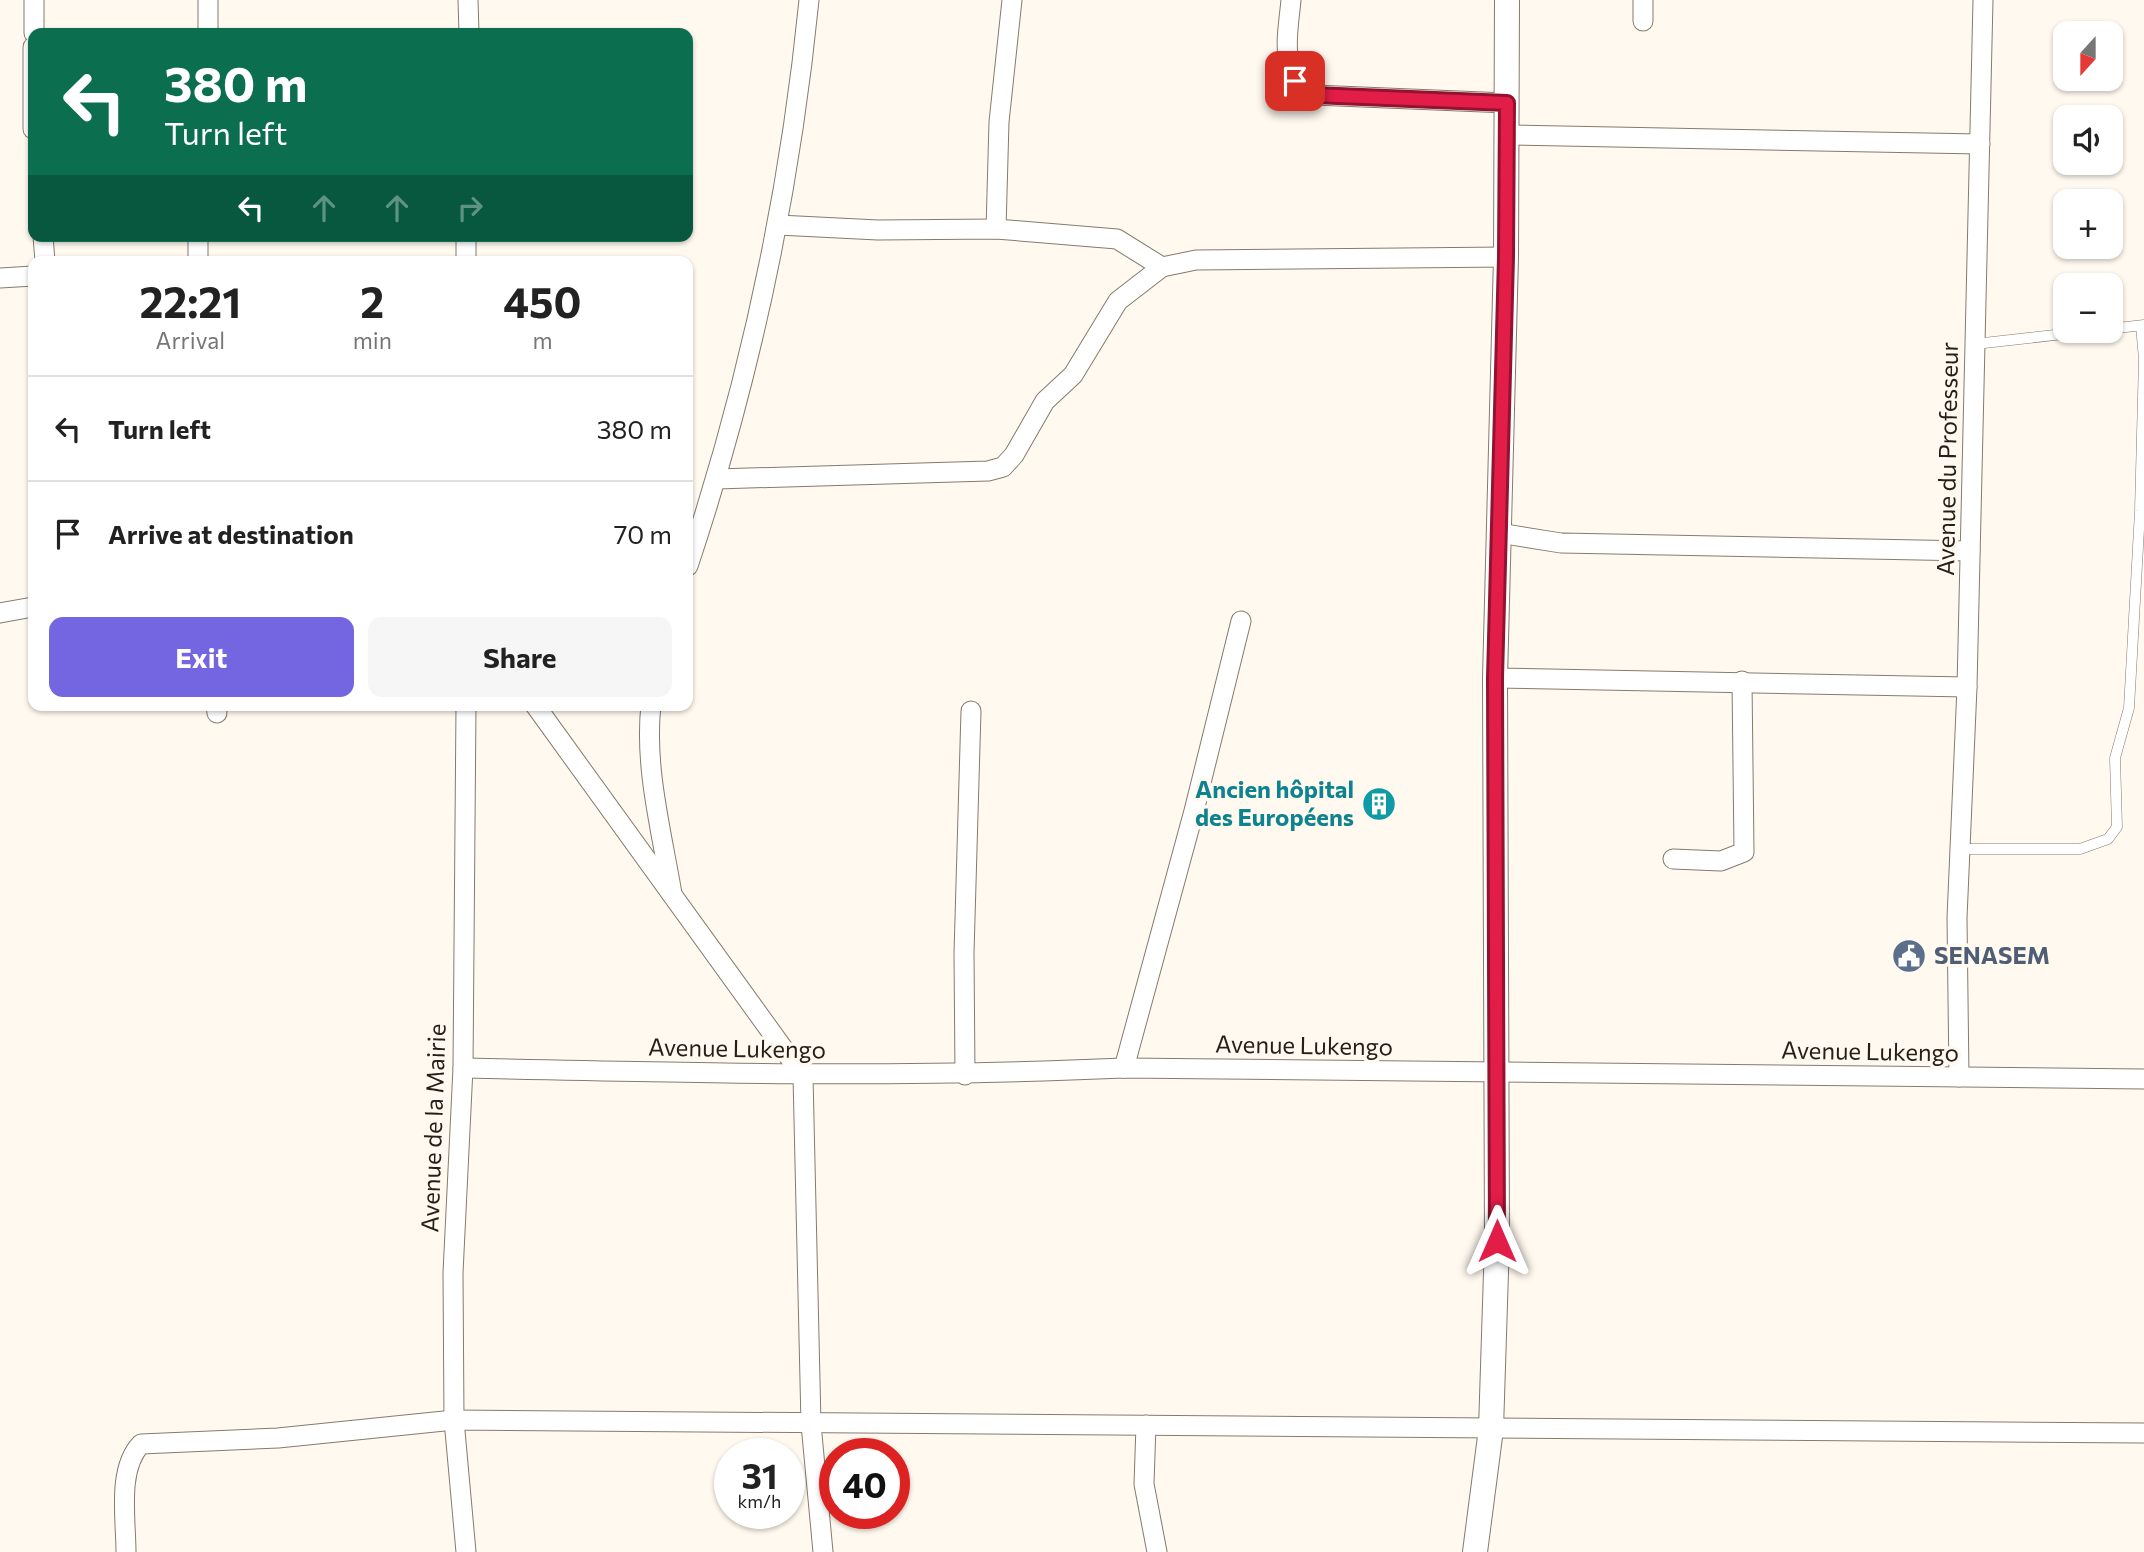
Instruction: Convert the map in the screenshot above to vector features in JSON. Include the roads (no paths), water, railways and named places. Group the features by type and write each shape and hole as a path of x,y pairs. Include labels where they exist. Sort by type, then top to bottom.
{"street":[{"path":"34,0 34,28"},
{"path":"208,0 208,28"},
{"path":"468,0 469,28"},
{"path":"693,550 716,479 778,225 801,79 808,0"},
{"path":"996,229 999,122 1012,0"},
{"path":"1291,0 1287,57 1295,81 1314,95 1507,103"},
{"path":"1475,1552 1491,1429 1497,1241 1495,678 1506,257 1507,0"},
{"path":"1643,0 1643,21"},
{"name":"Avenue du Professeur","path":"1959,1077 1957,918 1967,687 1983,0"},
{"path":"1507,135 1980,144"},
{"path":"778,225 877,230 996,229 1117,239 1162,267"},
{"path":"716,479 988,471 1003,467 1014,455 1045,401 1073,375 1118,301 1162,267 1196,260 1506,257"},
{"path":"0,278 28,276"},
{"path":"1499,533 1561,543 1970,551"},
{"path":"0,612 28,608"},
{"path":"1124,1068 1195,811 1241,621"},
{"path":"1495,678 1967,687"},
{"path":"1673,859 1721,861 1744,852 1742,681"},
{"name":"Avenue de la Mairie","path":"466,711 463,1068 453,1273 454,1420 466,1552"},
{"path":"539,711 803,1076 811,1424 823,1552"},
{"path":"650,711 649,726 657,809 673,898"},
{"path":"965,1075 964,953 971,711"},
{"name":"Avenue Lukengo","path":"463,1068 803,1076 965,1075 1124,1068 2144,1079"},
{"path":"127,1552 125,1489 132,1454 141,1444 278,1438 454,1420 2144,1433"},
{"path":"1146,1425 1144,1484 1157,1552"}],"lane":[{"path":"1959,849 2080,849 2108,839 2117,827 2115,758 2129,708 2140,511 2144,359 2142,326 1975,344"}],"place":[{"name":"Ancien hôpital des Européens","path":"1379,804"},
{"name":"SENASEM","path":"1909,956"}]}
